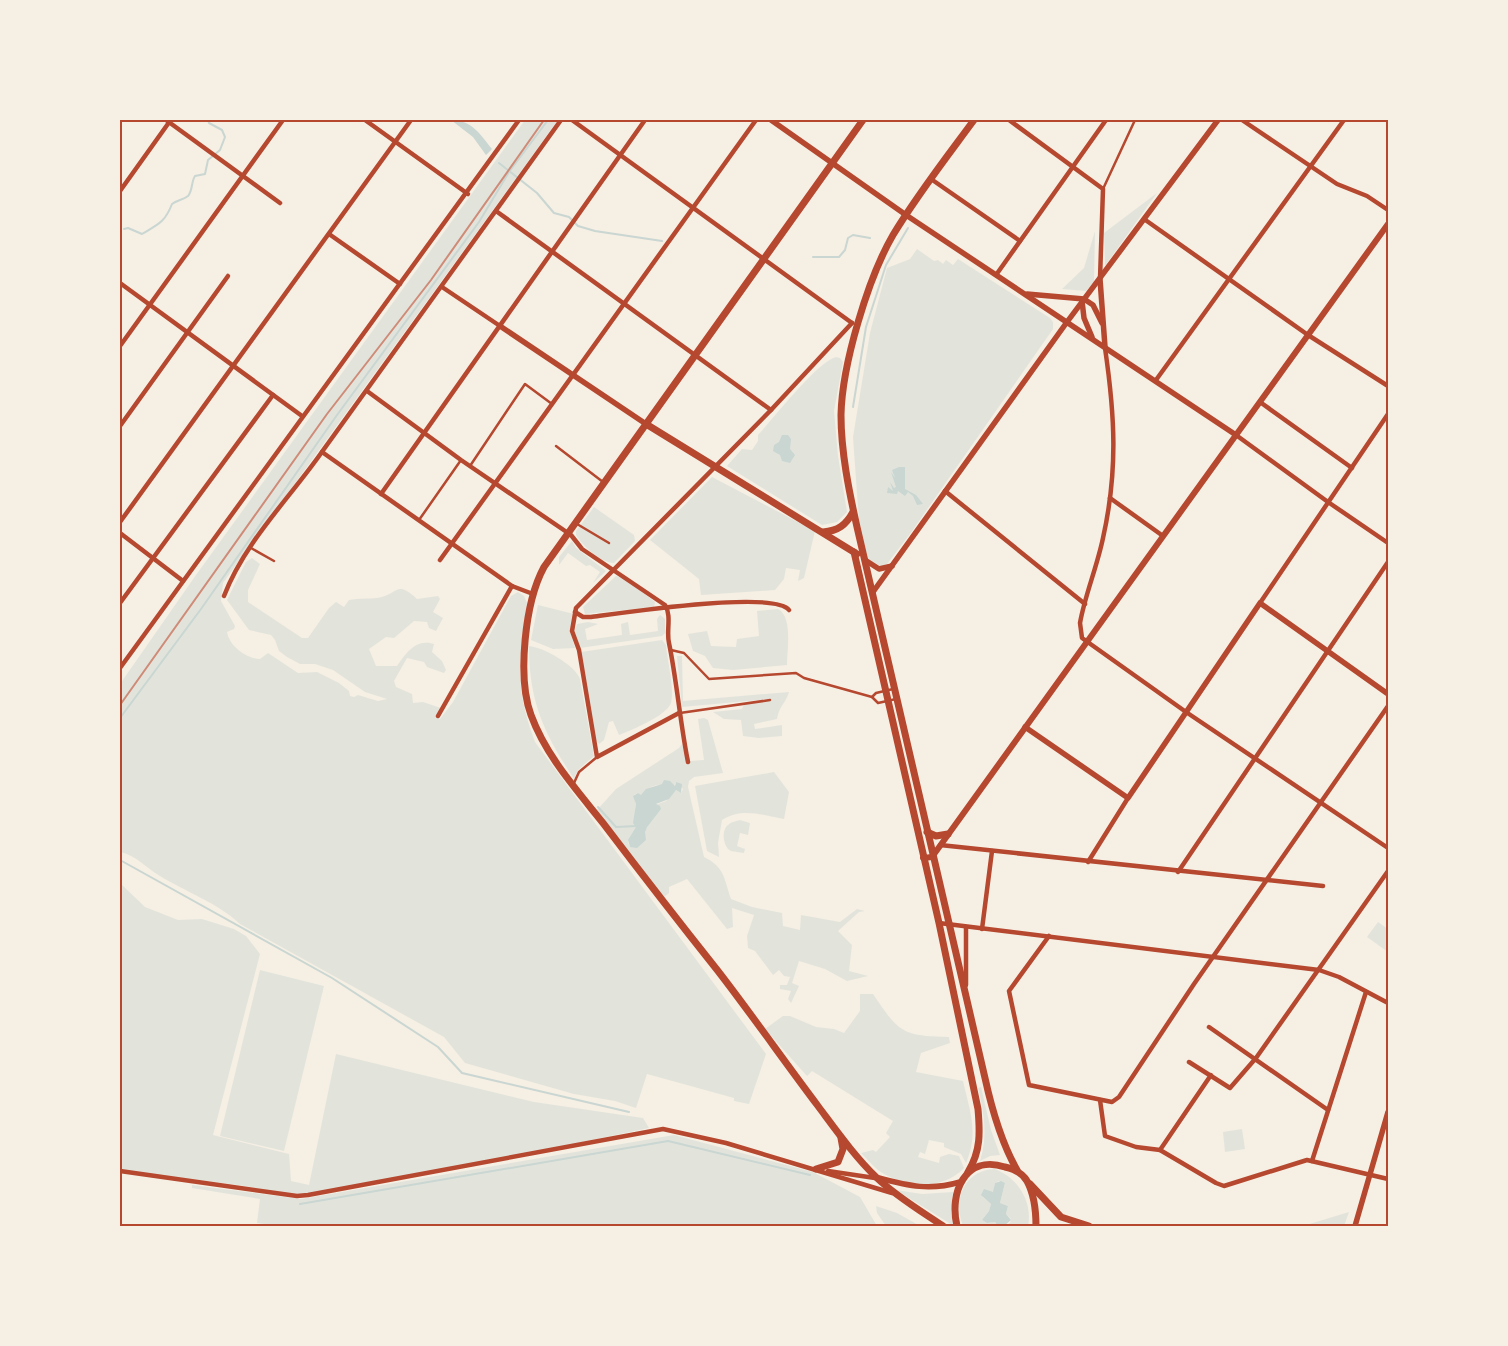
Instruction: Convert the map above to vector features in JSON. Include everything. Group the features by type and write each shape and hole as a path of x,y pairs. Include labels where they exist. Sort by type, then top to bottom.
{"main road":[{"path":"864,120 544,567 533,594 525,660 530,713 545,746 573,785 718,971 840,1136 876,1178 943,1226"},
{"path":"974,120 906,215 880,260 855,325 841,413 842,437 853,511 895,688 932,857 996,1120 1008,1153 1017,1170 1061,1217 1089,1226"},
{"path":"923,858 932,857 1388,224"},
{"path":"646,424 865,560"},
{"path":"822,532 834,532 840,528 853,511"},
{"path":"854,552 939,924 978,1109 981,1136 978,1149 968,1172 960,1182 955,1203 957,1226"},
{"path":"865,595 873,592"},
{"path":"927,832 936,836 948,834"},
{"path":"816,1169 836,1164 841,1158 843,1149 840,1136"},
{"path":"968,1172 990,1164 1017,1170"},
{"path":"1027,1181 1036,1212 1036,1226"}],"street":[{"path":"120,346 283,120"},
{"path":"365,120 468,194"},
{"path":"120,522 411,120"},
{"path":"120,668 302,416 468,194 519,120"},
{"path":"224,596 234,572 251,548 367,391 562,120"},
{"path":"572,120 855,325 714,465 576,608 572,631 578,650 597,757 679,713"},
{"path":"381,494 645,120"},
{"path":"440,560 756,120"},
{"path":"770,120 906,215 1156,380 1388,543"},
{"path":"1009,120 1103,189 1100,279 1102,323 1112,391 1115,459 1110,498 1094,576 1080,623 1080,634 1087,643 1186,712 1388,848"},
{"path":"996,275 1106,120"},
{"path":"873,592 1083,300 1218,120"},
{"path":"1242,120 1337,184 1367,196 1388,210"},
{"path":"1156,380 1344,120"},
{"path":"120,191 169,121 280,203"},
{"path":"931,179 1020,241"},
{"path":"496,212 771,410"},
{"path":"1144,219 1308,335 1388,386"},
{"path":"329,234 400,284"},
{"path":"120,426 228,276"},
{"path":"120,283 302,416"},
{"path":"442,287 646,424"},
{"path":"1025,293 1083,300 1093,305 1102,323"},
{"path":"1083,300 1087,329 1094,339"},
{"path":"367,391 461,460 574,537 580,548 614,569 667,607"},
{"path":"120,603 273,395"},
{"path":"1260,402 1352,468"},
{"path":"1088,862 1128,798 1388,414"},
{"path":"322,452 512,586 533,594"},
{"path":"945,491 1085,604"},
{"path":"1110,498 1163,536"},
{"path":"120,533 183,581"},
{"path":"865,560 879,569 894,565"},
{"path":"1178,872 1388,562"},
{"path":"438,716 512,586"},
{"path":"575,612 583,617 591,617 667,607 769,602 785,605 789,610"},
{"path":"1260,603 1388,694"},
{"path":"667,607 669,641 688,762"},
{"path":"1049,936 1009,991 1029,1085 1112,1102 1119,1097 1266,880 1388,706"},
{"path":"1025,727 1128,798"},
{"path":"940,845 1178,872 1323,886"},
{"path":"982,929 992,852"},
{"path":"1189,1062 1230,1088 1256,1058 1388,871"},
{"path":"939,924 1319,970 1339,977 1388,1003"},
{"path":"966,927 966,997"},
{"path":"1312,1160 1366,992"},
{"path":"1209,1027 1328,1110"},
{"path":"1160,1150 1211,1075"},
{"path":"1100,1100 1105,1136 1136,1147 1160,1150 1216,1184 1224,1186 1307,1160 1388,1179"},
{"path":"1355,1226 1388,1112"},
{"path":"120,1171 302,1196 663,1129 726,1143 816,1169 844,1180 896,1194"},
{"path":"816,1169 876,1178 916,1187 940,1188 960,1182"}],"lane":[{"path":"1103,189 1135,120"},
{"path":"470,466 525,384 552,404"},
{"path":"556,446 604,483"},
{"path":"418,520 461,460"},
{"path":"576,523 609,543"},
{"path":"251,548 274,561"},
{"path":"671,650 684,653 709,679 796,673 804,678 872,697 878,703 897,699"},
{"path":"872,697 876,693 895,688"},
{"path":"679,713 770,700"},
{"path":"573,785 579,772 597,757"}],"shaded area":[{"path":"451,120 465,122 470,125 492,149 486,155 473,137"},
{"path":"525,120 558,120 223,583 221,601 235,626 234,629 227,632 231,642 244,654 260,659 268,653 298,673 317,672 339,683 349,691 350,696 358,695 378,701 387,699 365,692 333,670 315,664 300,664 279,651 271,635 249,630 227,600 246,562 252,558 260,564 248,590 248,602 302,638 308,638 329,608 336,602 344,607 349,600 377,598 400,589 405,590 417,599 438,596 440,599 433,612 443,618 436,631 429,628 427,622 414,621 394,638 386,637 369,649 376,666 397,666 408,652 417,645 422,643 434,644 432,652 442,661 446,670 444,673 427,667 424,662 407,658 394,681 396,687 412,694 413,703 423,702 441,708 435,717 440,719 453,702 511,596 518,592 524,596 527,603 520,657 521,688 528,722 535,742 766,1054 749,1104 734,1101 734,1098 647,1074 636,1108 615,1101 574,1094 465,1063 444,1037 240,924 212,904 170,882 131,856 120,852 120,684 196,575"},
{"path":"1157,193 1105,266 1104,233"},
{"path":"1095,231 1094,282 1086,291 1062,289 1084,268"},
{"path":"917,249 934,261 938,260 943,264 946,260 953,265 958,259 1050,318 1053,322 1053,329 910,534 887,564 879,567 867,559 859,521 853,437 870,333 887,268 910,259"},
{"path":"836,357 840,358 843,362 834,411 838,456 847,512 837,522 822,525 727,466 742,449 752,450 758,441 758,435 807,379 828,361"},
{"path":"782,435 788,435 791,439 790,449 795,455 790,463 782,461 780,455 773,451 774,445 779,442"},
{"path":"905,467 905,489 916,495 923,504 917,505 913,496 908,492 905,496 898,491 897,494 887,493 888,487 893,491 890,482 894,488 896,487 891,472 895,478 892,470"},
{"path":"712,477 815,531 804,578 798,581 800,570 786,568 784,579 775,590 701,595 699,579 650,540"},
{"path":"594,507 634,535 635,541 614,563 603,560 592,553 576,535 576,531"},
{"path":"572,541 576,548 606,571 593,583 600,572 590,565 586,566 568,553 559,565 559,557"},
{"path":"616,576 625,579 655,602 654,607 585,614 583,607"},
{"path":"538,605 574,614 570,631 575,648 553,649 531,640"},
{"path":"778,609 786,619 787,665 733,670 713,668 705,656 693,651 688,634 707,631 711,646 736,647 737,639 759,636 757,611"},
{"path":"660,615 665,619 665,633 662,636 580,648 574,632 577,624 588,622 598,624 585,629 587,640 622,635 621,624 628,622 630,635 658,631 657,619"},
{"path":"662,640 666,645 672,690 671,703 668,708 656,718 619,735 613,721 609,722 604,740 599,744 595,739 581,652"},
{"path":"529,646 558,658 572,668 580,679 594,756 578,770 574,779 554,747 540,716 532,684"},
{"path":"677,656 682,656 683,701 789,692 777,719 754,724 755,729 782,725 782,736 759,738 743,736 741,720 724,719 713,712 742,709 744,705 770,699 682,707"},
{"path":"704,718 708,720 723,773 694,777 689,781 688,787 704,857 720,869 731,899 752,907 782,913 783,926 800,930 801,915 840,922 857,909 865,911 859,912 838,931 852,945 849,971 868,976 847,981 825,969 799,961 792,983 799,986 791,1003 788,999 791,991 780,989 780,985 787,985 790,977 784,976 779,970 773,975 755,951 748,948 747,936 754,915 732,908 733,927 727,929 687,879 669,887 669,893 663,898 597,810 616,789 679,748 682,744 688,765 689,755 690,761 704,760 698,719","holes":["676,782 683,789 681,793 676,790 666,801 655,805 644,832 646,840 637,847 630,847 628,842 637,826 634,823 636,804 634,795 638,793 641,796 648,789 656,785 674,786"]},
{"path":"774,772 789,792 784,819 752,813 730,816 722,820 718,843 719,857 707,851 695,786"},
{"path":"664,780 670,781 675,786 676,782 682,784 681,793 676,790 669,799 656,804 661,809 647,827 645,832 646,840 637,848 630,847 628,840 636,827 633,823 636,804 633,796 638,793 641,795 646,789 662,784"},
{"path":"740,820 750,823 748,835 740,833 737,846 745,849 744,853 728,849 724,838 726,827"},
{"path":"120,883 145,907 178,920 202,919 234,929 246,936 260,954 213,1135 289,1154 291,1181 309,1185 336,1054 534,1102 643,1118 649,1128 525,1154 297,1196 245,1186 120,1170"},
{"path":"1378,922 1388,929 1388,952 1367,937"},
{"path":"260,970 324,986 284,1151 220,1136"},
{"path":"860,994 873,994 889,1017 896,1024 911,1033 949,1037 950,1043 921,1053 916,1072 963,1081 973,1132 966,1163 961,1154 944,1147 944,1143 929,1140 925,1154 920,1152 918,1157 939,1163 940,1157 949,1154 959,1156 964,1168 945,1181 922,1184 910,1183 899,1181 878,1170 861,1153 873,1150 876,1152 890,1137 886,1133 893,1121 812,1071 807,1076 765,1029 783,1016 790,1016 816,1027 834,1029 844,1033 860,1011"},
{"path":"981,1087 991,1130 1000,1155 990,1156 980,1161 984,1143 983,1115 978,1088"},
{"path":"1242,1129 1245,1149 1225,1152 1223,1132"},
{"path":"674,1135 813,1172 860,1197 877,1226 277,1226 257,1223 260,1199 192,1188 192,1185 301,1199"},
{"path":"995,1169 1011,1178 1022,1192 1028,1208 1028,1226 1004,1226 1010,1223 1011,1219 1006,1214 1008,1206 1000,1203 1005,1183 999,1181 995,1183 994,1191 983,1197 991,1204 989,1211 982,1220 987,1223 995,1222 998,1226 963,1226 959,1206 960,1196 964,1188 969,1180 976,1175"},
{"path":"1001,1181 1005,1183 1000,1203 1008,1206 1006,1214 1011,1220 1004,1226 998,1226 995,1222 987,1223 982,1220 989,1211 991,1204 981,1195 984,1189 993,1192 995,1183"},
{"path":"896,1190 922,1194 953,1192 951,1212 954,1226"},
{"path":"876,1206 897,1213 920,1226 886,1226 877,1213"},
{"path":"1349,1212 1344,1226 1303,1226"}],"waterway":[{"path":"124,229 128,228 142,234 157,225 167,215 172,204 188,196 195,176 205,174 208,160 220,150 225,137 222,130 209,123 208,120"},
{"path":"120,718 201,609 337,415 479,222 509,172 548,120"},
{"path":"499,163 537,193 554,213 569,217 578,226 595,231 662,241"},
{"path":"853,407 866,327 886,265 908,228"},
{"path":"813,257 839,257 845,250 848,238 853,235 870,238"},
{"path":"598,807 616,827 637,826"},
{"path":"120,860 332,978 438,1047 462,1073 629,1112"},
{"path":"300,1204 668,1141 810,1175"}],"railway":[{"path":"120,705 327,414 431,280 544,120"}]}
